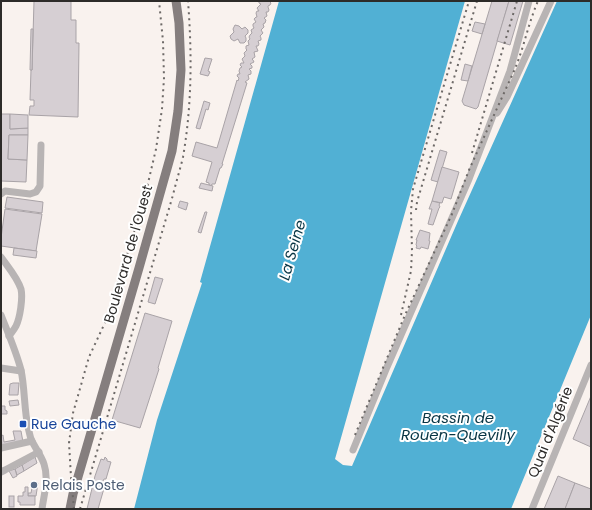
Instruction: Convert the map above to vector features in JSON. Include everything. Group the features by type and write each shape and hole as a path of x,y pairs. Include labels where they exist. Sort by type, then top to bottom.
{"main road":[{"name":"Boulevard de l'Ouest","path":"70,509 73,494 172,151 178,111 181,70 179,23 176,1"}],"street":[{"path":"353,450 390,359 469,179 510,71 529,1"},
{"path":"487,130 507,96 551,1"},
{"path":"1,194 5,191 30,194 36,192 40,186 41,145"},
{"path":"1,257 21,290 22,302 18,321 9,336"},
{"path":"1,315 21,371 28,426 32,441 44,463 46,478 42,509"},
{"name":"Quai d'Algérie","path":"532,509 591,365"},
{"path":"1,368 21,371"},
{"path":"1,448 32,441"},
{"path":"1,472 39,452"}],"water":[{"path":"279,1 465,1 335,459 343,465 352,466 458,221 557,1 591,1 591,315 511,509 134,509 157,420 202,283 200,282"}],"building":[{"path":"34,1 71,1 71,20 76,20 76,43 79,43 78,117 29,115 30,106 34,106 34,100 30,100"},
{"path":"259,1 269,1 271,3 268,6 268,12 266,12 267,16 264,18 266,20 263,24 264,27 261,30 263,33 260,36 261,40 258,41 259,44 256,46 258,51 254,52 255,57 252,59 254,62 250,64 252,66 252,68 249,69 251,74 248,75 249,79 245,82 247,83 223,164 220,168 215,184 212,184 211,186 206,182 212,162 192,156 196,142 217,148 237,80 238,81 239,78 237,76 240,74 239,71 242,67 240,65 241,63 244,63 242,59 247,50 246,46 249,45 248,41 252,33 251,30 254,28 253,24 256,22 254,19 257,17 257,11 259,11 257,8 261,4"},
{"path":"492,1 509,1 478,107 476,109 464,105 462,101"},
{"path":"509,1 523,1 510,45 497,41"},
{"path":"475,22 485,24 482,34 472,31"},
{"path":"235,25 242,29 245,27 248,30 248,33 245,36 246,41 244,43 240,43 238,39 234,41 231,39 230,36 234,32 233,29"},
{"path":"31,29 33,29 32,70 30,70"},
{"path":"205,58 212,59 208,76 200,74"},
{"path":"465,64 472,66 468,81 461,80"},
{"path":"204,101 210,103 208,110 206,109 200,129 196,128"},
{"path":"1,114 10,114 10,129 28,128 28,135 9,135 8,159 27,160 26,182 1,181"},
{"path":"10,114 28,115 28,128 10,129"},
{"path":"9,135 28,135 27,160 8,159"},
{"path":"440,150 447,152 438,182 431,180"},
{"path":"442,167 459,172 451,199 444,197 442,203 432,201"},
{"path":"201,183 213,186 212,191 199,188"},
{"path":"7,197 43,202 42,213 5,208"},
{"path":"180,201 188,203 186,210 178,207"},
{"path":"432,201 440,203 440,207 433,225 428,224 432,209 429,209"},
{"path":"5,209 42,214 36,251 1,246"},
{"path":"205,212 207,212 201,233 198,232"},
{"path":"420,230 430,233 428,249 421,247 420,249 416,248 416,240"},
{"path":"14,248 37,251 36,258 13,255"},
{"path":"155,277 163,279 155,304 148,302"},
{"path":"145,313 172,321 158,368 159,369 140,428 112,420"},
{"path":"19,383 18,395 9,395 10,384"},
{"path":"591,396 591,447 573,439"},
{"path":"18,400 19,405 10,406 9,401"},
{"path":"1,406 5,406 7,414 1,414"},
{"path":"13,431 21,431 23,442 2,447 1,436 3,435 4,442 15,440"},
{"path":"35,457 37,463 24,471 22,465"},
{"path":"105,457 107,461 111,462 106,479 104,479 102,483 105,485 98,509 87,509 95,476 101,459 104,460"},
{"path":"22,465 24,471 17,475 15,469"},
{"path":"15,469 17,476 13,478 9,471"},
{"path":"558,476 575,483 565,509 544,509"},
{"path":"33,483 38,483 36,496 28,496 28,493 31,493"},
{"path":"575,483 591,489 591,509 565,509"},
{"path":"25,487 28,487 28,496 35,496 35,505 20,505 20,502 18,502 18,496 23,496"},
{"path":"9,496 14,496 14,507 9,507"}],"railway":[{"path":"74,509 69,443 73,413 89,357 109,314 145,196 156,149 162,109 164,78 163,41 159,1"},
{"path":"80,509 183,157 190,98 188,1"},
{"path":"401,315 411,271 411,211 413,189 469,1"},
{"path":"416,210 417,202 477,1"},
{"path":"472,153 517,1"},
{"path":"355,435 405,315 452,214 469,170 514,71 538,1"}],"place":[{"name":"Rue Gauche","path":"23,424"},
{"name":"Relais Poste","path":"34,485"}],"water label":[{"name":"La Seine","path":"292,250"},
{"name":"Bassin de Rouen-Quevilly","path":"458,426"}]}
